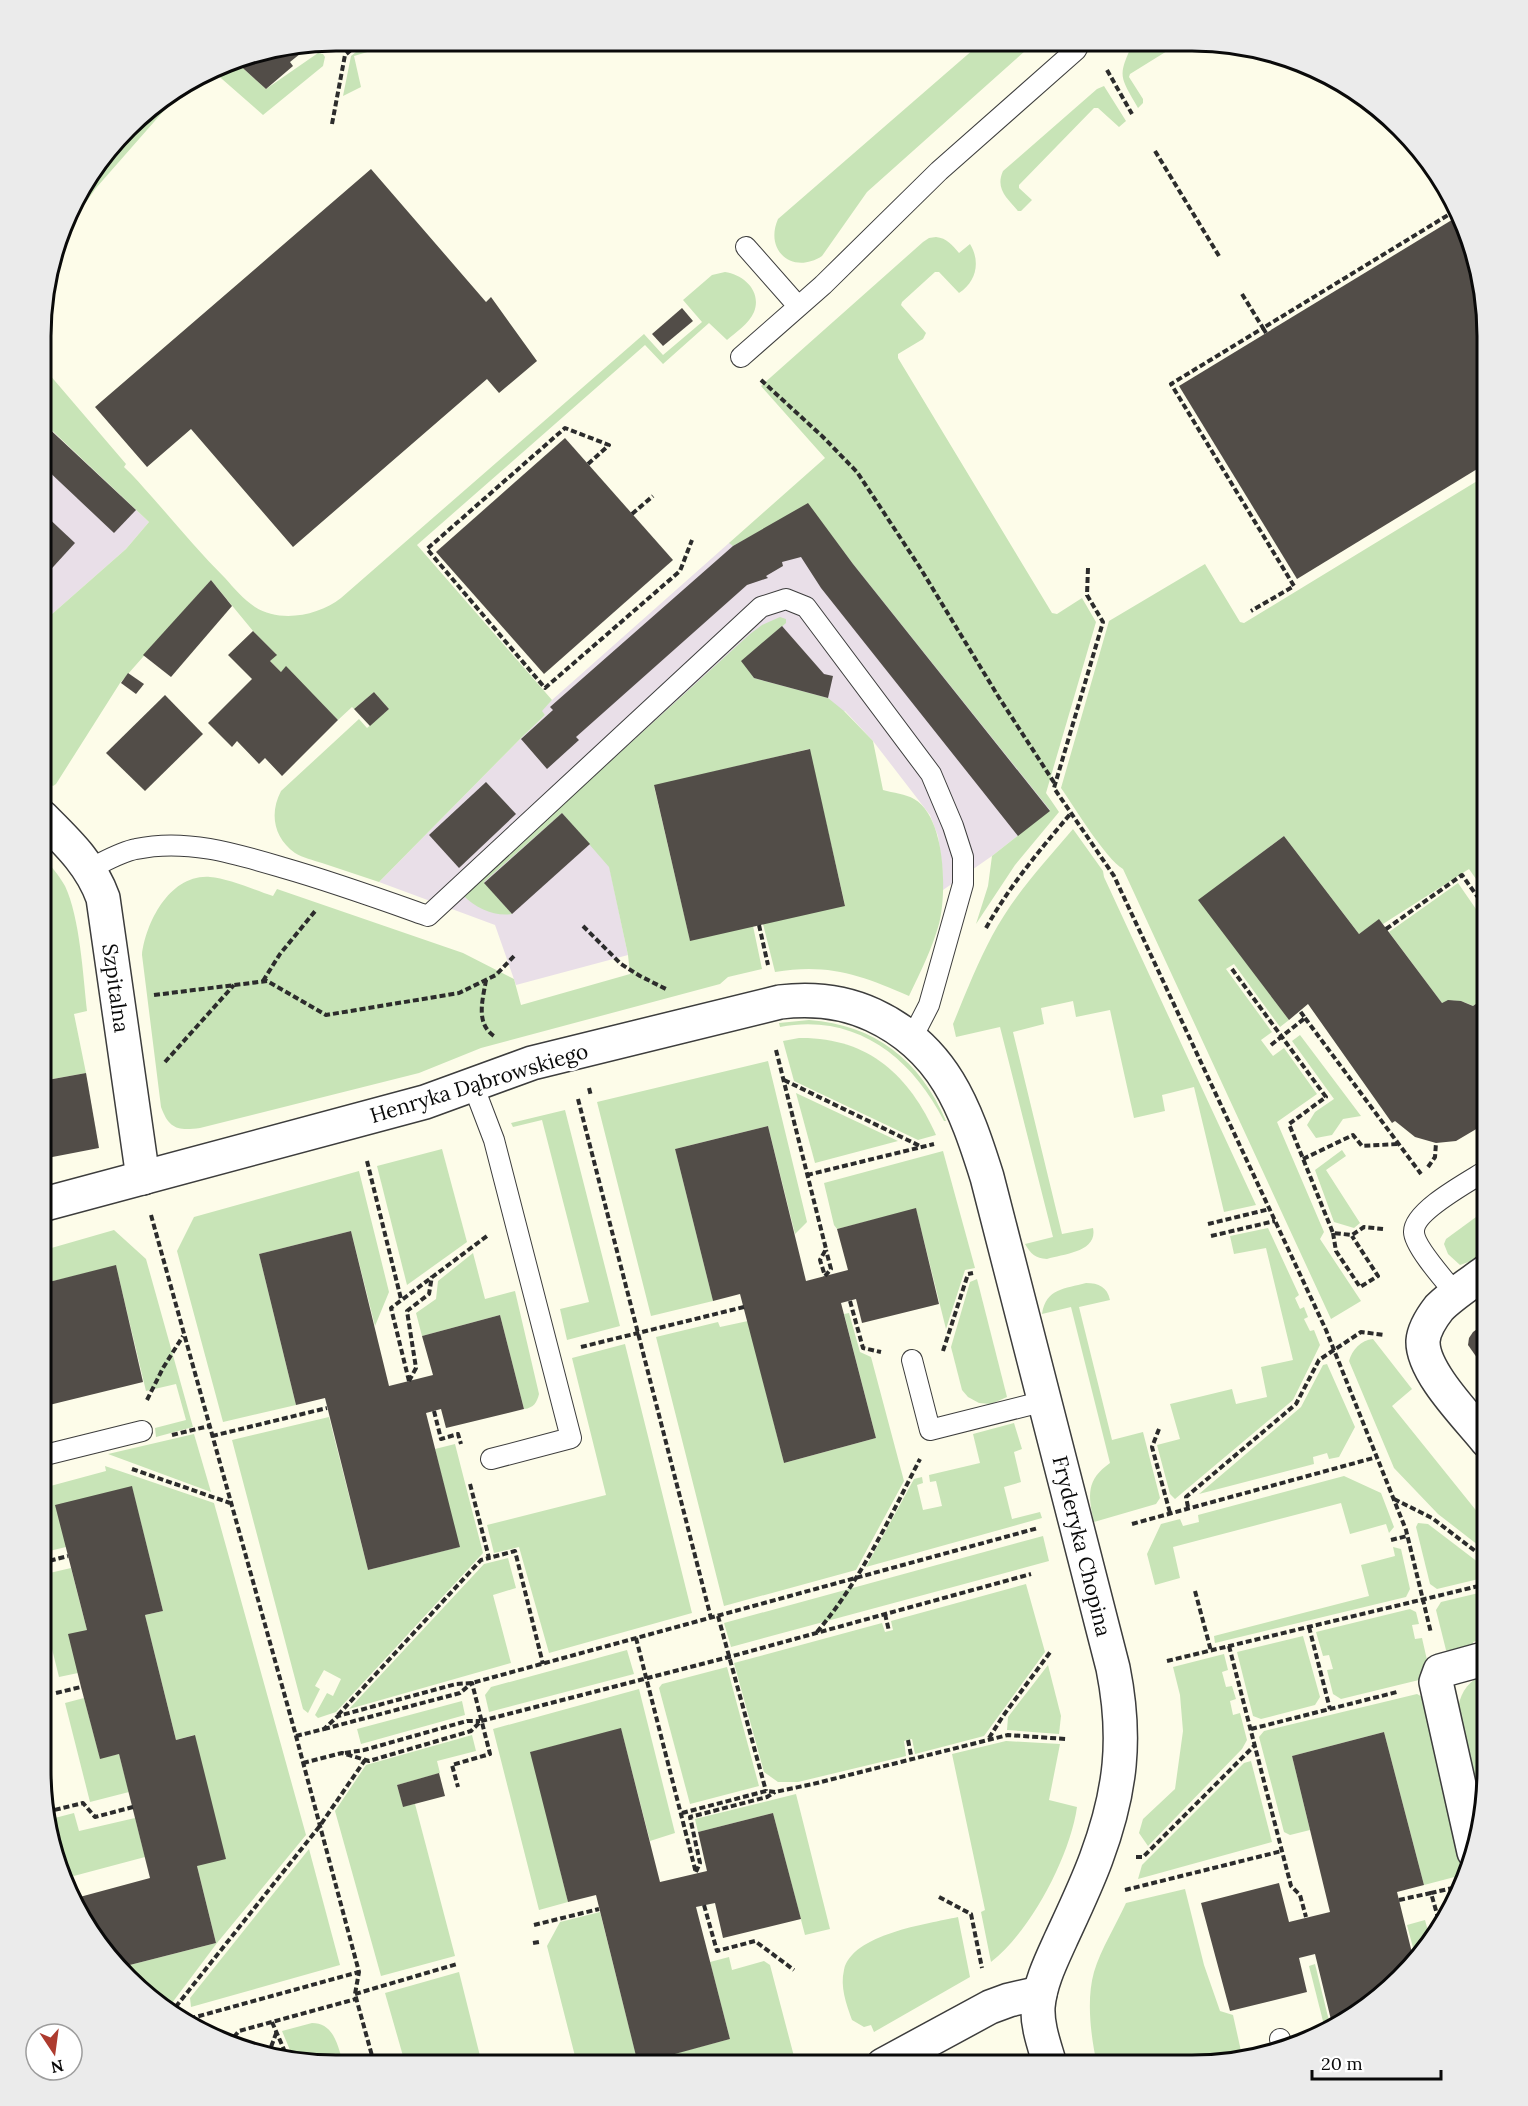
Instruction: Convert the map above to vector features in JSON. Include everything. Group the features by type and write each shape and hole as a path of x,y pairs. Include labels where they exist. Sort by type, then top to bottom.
{"street":[{"name":"Szpitalna","path":"51,826 89,869 103,898 143,1178"},
{"name":"Henryka Dąbrowskiego","path":"51,1203 424,1102 532,1063 795,1000 821,1000 848,1005 888,1022 912,1038"},
{"name":"Fryderyka Chopina","path":"912,1038 939,1068 964,1113 987,1177 1119,1699 1122,1730 1121,1758 1112,1806 1083,1892 1046,1972 1040,1994 1039,2024 1047,2055"},
{"path":"1477,1278 1440,1307 1428,1324 1423,1339 1424,1352 1440,1382 1477,1428"},
{"path":"1470,1833 1438,1677 1477,1662"},
{"path":"901,2055 990,2007 1009,2000 1040,1994"}],"lane":[{"path":"741,357 823,285 939,171 1075,51"},
{"path":"746,248 798,306"},
{"path":"89,869 134,849 162,845 231,852 337,884 428,916 761,607 786,599 806,607 931,774 953,825 963,857 963,884 954,917 929,1005 912,1038"},
{"path":"473,1085 492,1131 571,1438 490,1459"},
{"path":"1456,1294 1418,1244 1414,1232 1418,1220 1427,1210 1477,1177"},
{"path":"912,1360 930,1430 1045,1401"},
{"path":"51,1454 142,1431"}],"path":[{"path":"333,124 345,55 350,51"},
{"path":"1107,70 1132,114"},
{"path":"1155,151 1220,256"},
{"path":"1251,611 1294,586 1171,384 1450,214"},
{"path":"1242,294 1266,333"},
{"path":"758,377 824,437 857,472 919,566 1055,784"},
{"path":"588,464 609,445 565,428 427,549 545,688 680,571 692,540"},
{"path":"632,514 653,496"},
{"path":"1088,568 1087,595 1103,622 1054,788 1114,876 1334,1351 1407,1536 1423,1599 1438,1677 1330,1709 1250,1729"},
{"path":"983,935 1011,887 1071,813"},
{"path":"1386,929 1462,875 1477,896"},
{"path":"263,981 280,954 337,884"},
{"path":"759,925 768,967"},
{"path":"583,926 621,964 667,990"},
{"path":"152,995 267,981 326,1015 459,993 496,975 516,954"},
{"path":"1232,969 1326,1098 1289,1124 1333,1233 1336,1251 1360,1287 1378,1276 1352,1235"},
{"path":"486,979 482,1021 487,1031 502,1040"},
{"path":"158,1071 235,985"},
{"path":"1300,1011 1422,1176 1435,1157 1436,1143"},
{"path":"1270,1045 1305,1018"},
{"path":"776,1050 783,1080 807,1175 826,1249 831,1269 825,1276 820,1260 826,1249"},
{"path":"783,1080 921,1147"},
{"path":"578,1099 711,1618"},
{"path":"807,1175 973,1134"},
{"path":"1303,1159 1353,1135 1362,1146 1398,1144"},
{"path":"367,1161 401,1299"},
{"path":"1208,1224 1270,1209"},
{"path":"151,1215 359,1972 355,1994 372,2055"},
{"path":"432,1276 429,1294 406,1311 416,1368 409,1381 391,1308 401,1299 514,1215"},
{"path":"1211,1236 1275,1221"},
{"path":"1333,1233 1352,1235 1364,1227 1414,1232"},
{"path":"912,1360 943,1353 968,1274 982,1271"},
{"path":"850,1301 863,1348"},
{"path":"577,1348 744,1307"},
{"path":"1188,1507 1185,1497 1296,1404 1319,1360 1361,1332"},
{"path":"142,1431 146,1404 154,1383 184,1335"},
{"path":"212,1436 327,1408"},
{"path":"434,1411 441,1439 458,1434 489,1558"},
{"path":"1159,1429 1152,1447 1170,1513"},
{"path":"816,1633 843,1600 858,1577 925,1450 930,1430"},
{"path":"1132,1524 1377,1457"},
{"path":"466,1466 490,1459"},
{"path":"121,1465 231,1503"},
{"path":"1394,1499 1432,1518 1477,1552"},
{"path":"338,1716 456,1684 472,1683 543,1664 1047,1526"},
{"path":"1391,1540 1407,1536"},
{"path":"324,1729 481,1560 514,1551 543,1664"},
{"path":"51,1560 68,1556"},
{"path":"303,1763 364,1750 467,1721 481,1721 729,1657 1031,1574"},
{"path":"1167,1661 1477,1586"},
{"path":"1195,1592 1211,1651"},
{"path":"885,1614 888,1631"},
{"path":"718,1616 766,1791"},
{"path":"1309,1627 1330,1709"},
{"path":"636,1638 696,1873 700,1863 690,1818 767,1797 775,1792 912,1760 1008,1734 1066,1739"},
{"path":"1229,1646 1291,1886 1300,1895 1306,1917"},
{"path":"989,1739 1003,1716 1051,1651"},
{"path":"296,1736 460,1693 472,1683"},
{"path":"458,1787 452,1764 490,1754 472,1683"},
{"path":"56,1693 81,1687"},
{"path":"342,1753 369,1761 471,1731 481,1721"},
{"path":"908,1740 912,1760"},
{"path":"1096,1858 1143,1857 1254,1746"},
{"path":"176,2006 319,1827 365,1760"},
{"path":"682,1814 766,1791 775,1792"},
{"path":"54,1810 83,1803 95,1817 133,1808"},
{"path":"1083,1892 1132,1889 1282,1851"},
{"path":"1399,1900 1451,1889"},
{"path":"1431,1893 1437,1915"},
{"path":"939,1897 971,1914 990,2007"},
{"path":"704,1905 717,1951 755,1941 795,1970"},
{"path":"534,1925 599,1909"},
{"path":"533,1943 538,1942"},
{"path":"355,1994 457,1964"},
{"path":"195,2017 359,1972"},
{"path":"235,2036 239,2031 356,1999"},
{"path":"272,2022 285,2051"},
{"path":"271,2047 277,2030"}],"shaded area":[{"path":"51,430 149,522 126,549 51,615"},
{"path":"806,499 1054,807 992,856 943,890 938,836 930,815 873,741 845,711 594,794 628,955 516,985 495,925 379,882 545,715 541,711 552,700 729,543"}],"green space":[{"path":"357,51 371,51 354,56 361,87 343,96 351,56"},
{"path":"972,51 1025,51 867,192 822,256 801,263 784,257 775,241 778,219"},
{"path":"1129,51 1167,51 1130,74 1129,77 1143,99 1143,103 1138,108 1124,82 1124,63"},
{"path":"318,53 325,57 323,66 263,115 219,76 242,67 266,89"},
{"path":"1104,86 1126,121 1119,127 1098,108 1094,108 1019,185 1019,188 1032,200 1021,211 1018,211 1001,188 1003,171 1097,89"},
{"path":"167,107 96,188 79,212 99,178 122,148"},
{"path":"936,237 946,240 959,253 970,244 975,258 975,271 969,283 959,293 939,272 935,272 902,302 901,305 926,333 923,339 898,354 898,358 1052,613 1057,614 1082,598 1096,622 1046,793 1059,812 1015,865 976,924 988,886 992,856 1050,810 853,564 808,504 733,546 729,543 825,458 761,386 923,242"},
{"path":"725,272 745,280 750,285 756,297 756,304 754,312 742,328 727,340 709,323 663,364 645,345 417,545 552,700 542,711 545,715 379,882 295,853 278,833 275,808 281,791 359,719 367,728 389,709 374,692 338,720 286,667 281,672 270,661 276,654 253,631 211,580 120,683 56,784 51,785 51,615 126,549 149,522 51,430 51,376 126,464 124,467 243,597 265,612 287,616 299,615 321,609 341,598 644,334 663,355 702,322 683,300 712,275"},
{"path":"1477,481 1477,880 1469,869 1383,924 1379,920 1359,934 1284,836 1199,900 1289,1020 1280,1027 1234,964 1226,969 1272,1032 1261,1040 1273,1056 1284,1048 1317,1094 1277,1122 1324,1232 1320,1239 1361,1301 1331,1319 1123,869 1099,844 1061,788 1109,621 1205,564 1240,622 1244,623"},
{"path":"780,617 786,619 786,623 742,661 754,678 828,698 873,741 883,790 914,799 925,808 933,822 942,857 942,910 933,943 909,996 875,982 828,970 775,972 763,924 845,905 809,749 654,786 690,940 753,926 762,969 728,977 720,984 481,1048 419,1073 200,1128 175,1127 167,1120 161,1107 142,955 149,928 162,902 183,883 196,878 210,877 224,880 273,896 277,889 463,953 514,979 521,1005 630,974 609,867 562,813 484,882 512,914 486,911 464,896 750,634 762,625"},
{"path":"1073,829 1103,871 1256,1205 1224,1212 1194,1087 1162,1095 1165,1111 1134,1118 1110,1010 1076,1017 1073,1001 1041,1008 1044,1024 1013,1032 1062,1234 1093,1228 1093,1236 1085,1247 1047,1259 1034,1255 1025,1244 1053,1237 1000,1027 956,1037 953,1024 981,957 1000,921 1030,880"},
{"path":"51,866 63,882 70,899 80,947 87,1011 74,1014 86,1073 51,1079"},
{"path":"1458,883 1477,911 1477,1003 1473,1006 1458,1001 1442,1003 1389,932"},
{"path":"809,1020 855,1029 893,1050 923,1080 946,1121 915,1077 878,1044 856,1033 833,1027 807,1024 780,1027 779,1023"},
{"path":"1300,1035 1361,1116 1343,1119 1332,1135 1316,1138 1307,1125 1315,1112 1334,1099 1292,1041"},
{"path":"799,1038 824,1039 846,1044 866,1052 883,1064 913,1094 936,1135 918,1140 794,1081 783,1041"},
{"path":"768,1061 807,1222 795,1234 768,1126 675,1149 713,1301 651,1316 597,1102"},
{"path":"796,1093 898,1141 815,1163"},
{"path":"565,1110 620,1326 567,1340 560,1309 589,1302 542,1120 513,1127 511,1123"},
{"path":"442,1149 467,1242 407,1285 377,1166"},
{"path":"1342,1150 1346,1156 1326,1170 1360,1223 1354,1228 1334,1222 1315,1170"},
{"path":"943,1151 975,1268 965,1270 946,1329 916,1209 837,1229 824,1183"},
{"path":"359,1171 389,1292 375,1326 351,1231 259,1254 296,1405 223,1422 177,1251 194,1217"},
{"path":"1477,1216 1477,1256 1471,1261 1460,1265 1448,1254 1444,1244 1446,1239"},
{"path":"1268,1228 1299,1295 1295,1298 1300,1309 1304,1307 1308,1317 1304,1319 1310,1331 1314,1330 1320,1345 1293,1400 1175,1499 1170,1494 1157,1445 1180,1439 1170,1404 1232,1389 1236,1404 1267,1397 1261,1367 1293,1360 1266,1248 1234,1254 1230,1236"},
{"path":"114,1230 146,1259 193,1427 156,1437 155,1428 186,1420 176,1384 146,1391 116,1266 51,1282 51,1248"},
{"path":"473,1253 485,1299 515,1291 539,1394 530,1407 524,1409 500,1315 422,1336 416,1313 436,1299 438,1281"},
{"path":"977,1279 1007,1397 991,1404 979,1403 968,1397 962,1390 951,1347 970,1282"},
{"path":"1086,1283 1102,1287 1110,1300 1079,1307 1112,1440 1143,1432 1160,1498 1156,1504 1094,1522 1091,1489 1102,1469 1110,1463 1071,1307 1042,1314 1044,1305 1052,1294"},
{"path":"849,1313 860,1352 871,1357 904,1481 856,1570 724,1606 656,1337 718,1322 720,1327 748,1321 784,1463 876,1438 844,1314"},
{"path":"1373,1339 1412,1389 1392,1406 1477,1512 1477,1544 1438,1514 1394,1468 1349,1361 1352,1353 1365,1341"},
{"path":"625,1344 692,1613 549,1653 519,1547 494,1553 487,1525 606,1495 572,1358"},
{"path":"1327,1364 1355,1427 1339,1457 1329,1459 1327,1453 1313,1457 1314,1464 1199,1494 1301,1407 1323,1365"},
{"path":"329,1417 368,1570 459,1547 435,1449 455,1444 483,1553 336,1712 318,1718 315,1715 327,1693 333,1696 341,1679 324,1670 315,1686 320,1689 308,1713 303,1709 232,1440"},
{"path":"1014,1423 1022,1449 1014,1452 1021,1482 1004,1487 1012,1519 1040,1512 1042,1518 866,1567 914,1479 922,1477 923,1483 917,1485 923,1510 942,1506 936,1481 930,1482 929,1475 980,1463 973,1434"},
{"path":"194,1434 211,1492 108,1454"},
{"path":"105,1466 214,1503 306,1835 217,1943 172,2003 129,1965 216,1943 197,1866 194,1735 176,1740 145,1615 163,1611 132,1487 66,1547 51,1551 51,1486 106,1471"},
{"path":"1344,1476 1381,1493 1394,1527 1389,1533 1386,1524 1350,1534 1341,1503 1173,1547 1180,1578 1155,1585 1147,1554 1161,1524 1180,1519 1183,1526 1199,1522 1198,1515"},
{"path":"1418,1523 1428,1524 1477,1561 1477,1579 1437,1589 1430,1584 1416,1527"},
{"path":"1043,1536 1049,1561 731,1647 724,1623"},
{"path":"1393,1547 1401,1549 1410,1589 1406,1597 1215,1643 1214,1636 1369,1596 1361,1565 1395,1556"},
{"path":"508,1558 516,1588 493,1595 511,1663 349,1709 484,1564"},
{"path":"71,1568 87,1630 78,1673 59,1677 51,1645 51,1573"},
{"path":"1026,1584 1045,1652 984,1736 915,1754 912,1739 904,1741 906,1756 798,1782 778,1782 764,1772 734,1663 882,1623 885,1632 893,1630 891,1621"},
{"path":"1477,1593 1477,1641 1473,1642 1475,1647 1451,1654 1446,1650 1436,1610 1441,1602"},
{"path":"1410,1609 1416,1612 1419,1624 1412,1625 1415,1639 1422,1638 1427,1660 1419,1680 1341,1699 1333,1694 1327,1670 1333,1669 1329,1655 1323,1656 1316,1632"},
{"path":"1303,1636 1320,1697 1315,1705 1261,1719 1253,1716 1237,1652"},
{"path":"627,1650 634,1674 489,1712 485,1695 491,1687"},
{"path":"1224,1654 1228,1670 1222,1672 1226,1687 1232,1686 1236,1699 1230,1701 1233,1715 1240,1713 1247,1740 1242,1749 1148,1846 1139,1833 1143,1819 1175,1789 1183,1731 1180,1695 1173,1667"},
{"path":"1048,1665 1061,1716 1059,1734 1007,1730 1008,1717"},
{"path":"727,1667 759,1786 690,1804 659,1688 662,1684"},
{"path":"1476,1678 1476,1793 1458,1708 1467,1686"},
{"path":"639,1689 675,1833 650,1841 621,1729 531,1752 568,1902 539,1910 493,1729"},
{"path":"1417,1694 1426,1699 1463,1859 1456,1877 1424,1885 1384,1732 1292,1756 1310,1830 1290,1835 1284,1832 1259,1737 1264,1731"},
{"path":"84,1698 100,1758 119,1754 129,1792 90,1802 65,1703"},
{"path":"462,1701 465,1715 361,1744 357,1729"},
{"path":"472,1735 476,1751 437,1761 440,1773 397,1785 403,1806 415,1804 455,1956 381,1976 335,1811 366,1765"},
{"path":"1006,1741 1060,1744 1049,1800 1077,1807 1066,1848 1046,1891 1020,1932 991,1962 981,1912 985,1910 952,1754"},
{"path":"1251,1761 1272,1842 1138,1879 1142,1865 1244,1763"},
{"path":"796,1794 830,1929 805,1935 773,1813 698,1832 695,1819"},
{"path":"74,1813 79,1831 135,1818 145,1857 72,1876 55,1818"},
{"path":"309,1849 340,1965 191,2007 190,1998"},
{"path":"1185,1889 1204,1965 1220,2011 1233,2015 1241,2051 1192,2055 1095,2055 1090,2006 1094,1972 1126,1903"},
{"path":"600,1912 636,2055 575,2055 547,1946 560,1922"},
{"path":"958,1917 970,1977 874,2032 871,2025 864,2027 852,2020 843,1989 844,1970 850,1958 875,1939 910,1927"},
{"path":"1425,1920 1428,1930 1413,1949 1407,1925"},
{"path":"729,1957 732,1970 764,1961 770,1965 794,2055 669,2055 730,2039 710,1962"},
{"path":"1315,1964 1329,2020 1323,2023 1309,1966"},
{"path":"459,1972 480,2055 403,2055 385,1993"},
{"path":"312,2023 319,2024 330,2031 341,2055 291,2052 282,2031"}],"building":[{"path":"301,53 290,62 293,66 266,89 242,67"},
{"path":"371,169 486,302 491,297 537,361 499,393 487,379 293,547 191,429 147,467 95,407"},
{"path":"1452,220 1467,262 1475,299 1477,469 1297,579 1179,386"},
{"path":"682,308 693,321 663,346 652,334"},
{"path":"51,430 136,510 114,533 51,474"},
{"path":"565,438 673,560 544,674 436,552"},
{"path":"808,503 853,564 1050,811 1018,836 821,588 801,557 782,562 783,566 766,576 768,578 747,585 576,737 579,740 547,769 521,739 553,710 550,707 733,546"},
{"path":"51,520 75,543 51,569"},
{"path":"211,580 232,606 171,677 143,655"},
{"path":"782,626 824,674 833,676 828,698 754,678 741,661"},
{"path":"253,631 277,655 270,661 281,672 286,666 338,720 282,776 265,758 259,764 237,741 232,747 208,723 252,679 228,655"},
{"path":"128,673 144,684 136,694 121,683"},
{"path":"374,692 389,709 370,726 354,709"},
{"path":"165,695 203,734 145,791 106,753"},
{"path":"810,749 845,906 690,941 654,785"},
{"path":"486,782 516,814 459,868 429,835"},
{"path":"562,813 590,844 512,914 484,883"},
{"path":"1284,836 1359,934 1379,919 1442,1003 1448,1000 1461,1001 1473,1006 1477,1003 1477,1129 1456,1141 1436,1143 1415,1137 1395,1121 1392,1123 1308,1004 1289,1020 1198,900"},
{"path":"86,1073 99,1148 51,1157 51,1079"},
{"path":"768,1126 806,1281 848,1270 837,1229 916,1208 939,1304 862,1323 856,1299 841,1303 876,1438 784,1463 740,1294 713,1301 675,1149"},
{"path":"351,1231 389,1386 433,1375 422,1336 500,1315 524,1409 446,1428 441,1409 426,1413 460,1547 368,1570 325,1398 296,1405 259,1254"},
{"path":"116,1265 143,1382 51,1405 51,1281"},
{"path":"1477,1329 1477,1358 1468,1345 1473,1332"},
{"path":"132,1486 163,1611 145,1615 176,1740 195,1735 226,1859 197,1866 216,1943 129,1965 99,1928 80,1897 150,1878 119,1754 100,1759 81,1687 68,1634 87,1630 55,1505"},
{"path":"621,1728 660,1882 707,1871 698,1832 773,1813 801,1919 723,1938 715,1903 696,1907 730,2039 671,2055 636,2055 596,1895 568,1902 530,1752"},
{"path":"1384,1732 1424,1885 1397,1892 1412,1951 1380,1984 1331,2019 1315,1954 1299,1958 1307,1992 1230,2011 1201,1903 1279,1883 1289,1922 1330,1912 1292,1756"},
{"path":"439,1773 445,1796 403,1807 397,1785"}]}
